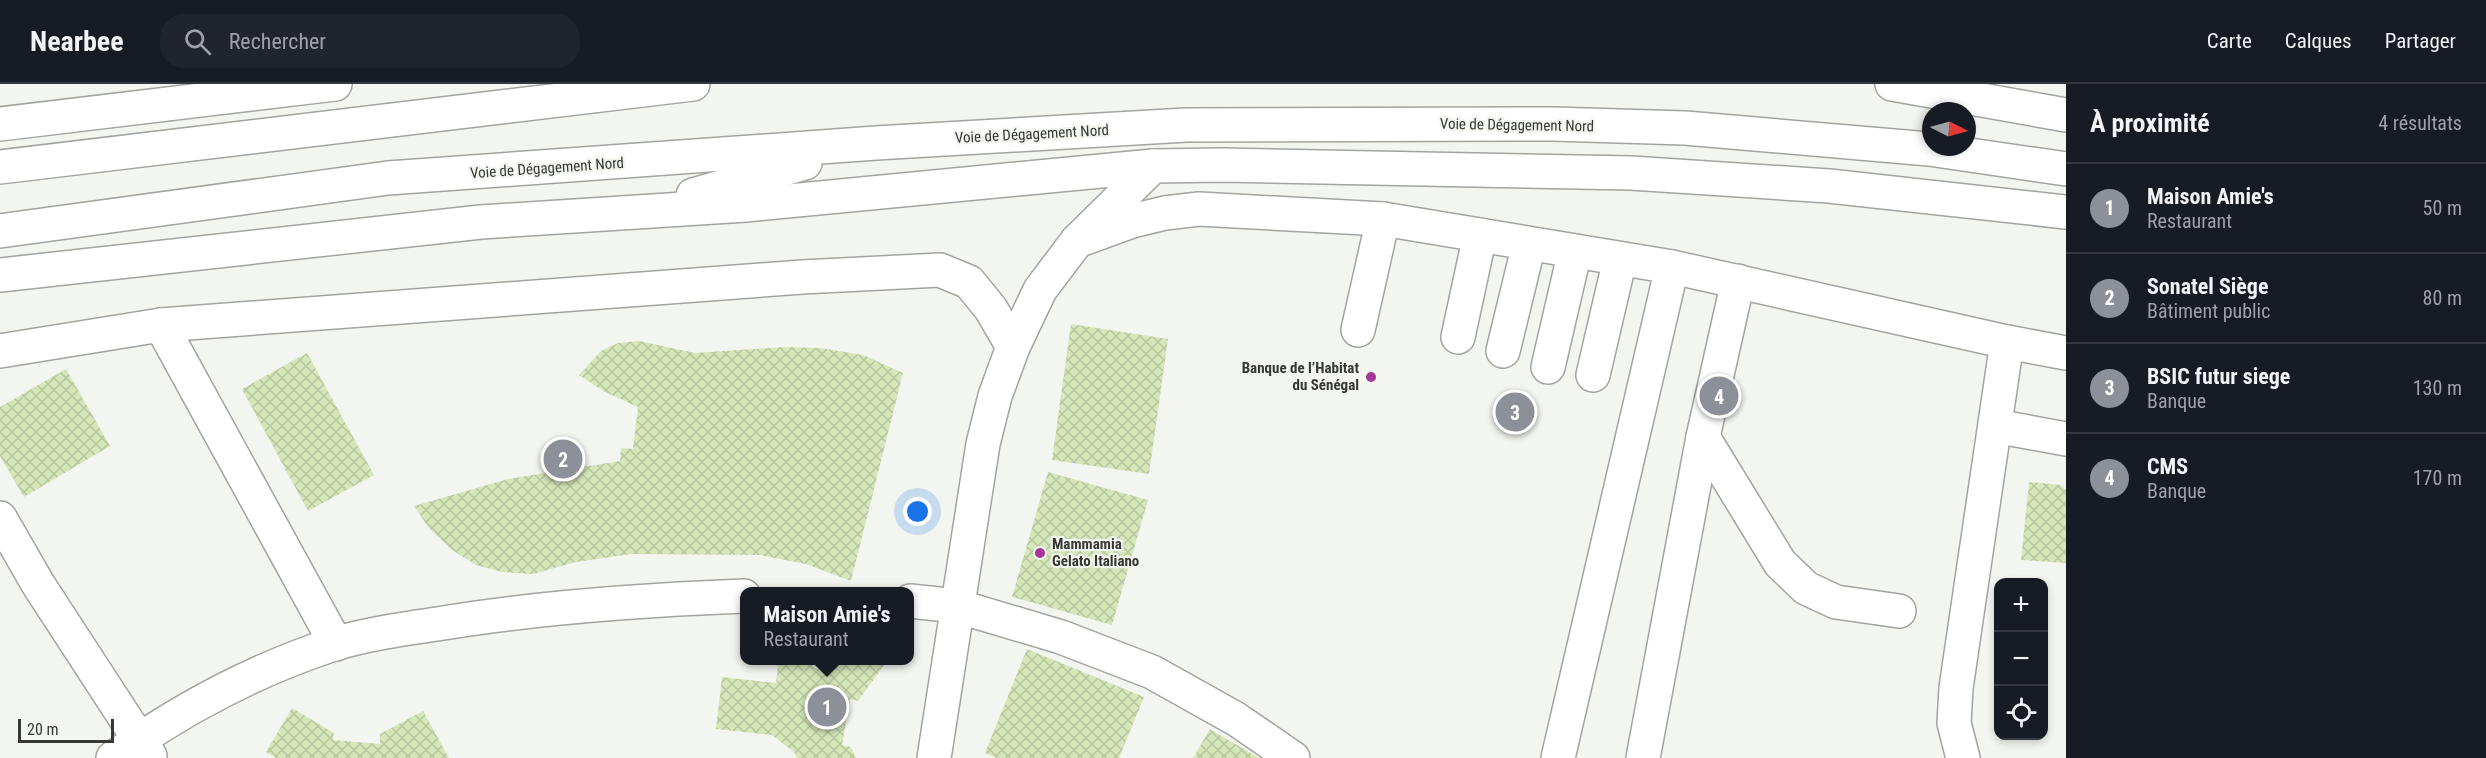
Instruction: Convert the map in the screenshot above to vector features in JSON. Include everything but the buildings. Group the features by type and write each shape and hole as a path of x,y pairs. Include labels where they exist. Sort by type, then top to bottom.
{"main road":[{"path":"0,124 334,84"},
{"path":"0,167 693,84"},
{"path":"1892,84 2066,115"},
{"name":"Voie de Dégagement Nord","path":"0,231 388,178 876,143 1186,124 1418,124 1684,128 1929,149 2066,169"},
{"path":"628,213 876,143"},
{"path":"0,275 481,222 746,205 1153,166 1223,165 1631,174 1830,186 2066,212"},
{"path":"934,758 983,444 995,396 1013,347 1040,290 1077,242 1153,166"},
{"path":"1077,242 1132,221 1165,213 1199,209 1383,219 1672,267 2007,342 2066,353"},
{"path":"1358,330 1383,219"},
{"path":"1458,337 1480,235"},
{"path":"1503,351 1529,243"},
{"path":"1548,367 1575,251"},
{"path":"1593,375 1620,259"},
{"path":"1558,758 1672,267"},
{"path":"0,351 161,325 802,277 940,270 969,282 991,309 1013,347"},
{"path":"1643,758 1703,437 1738,281"},
{"path":"161,325 336,644"},
{"path":"1963,758 1954,723 1956,688 2007,342"},
{"path":"1995,426 2066,439"},
{"path":"1703,437 1780,563 1806,588 1836,602 1899,611"},
{"path":"0,518 134,752 203,699 262,671 336,644 388,632 477,617 657,599 740,596"},
{"path":"914,602 957,606 1060,637 1152,672 1236,719 1293,758"}],"place":[{"name":"Banque de l’Habitat du Sénégal","path":"1371,377"},
{"name":"CMS","path":"1719,396"},
{"name":"BSIC futur siege","path":"1515,412"},
{"name":"Sonatel Siège","path":"563,459"},
{"name":"Mammamia Gelato Italiano","path":"1040,553"},
{"name":"Maison Amie's","path":"827,707"}]}
